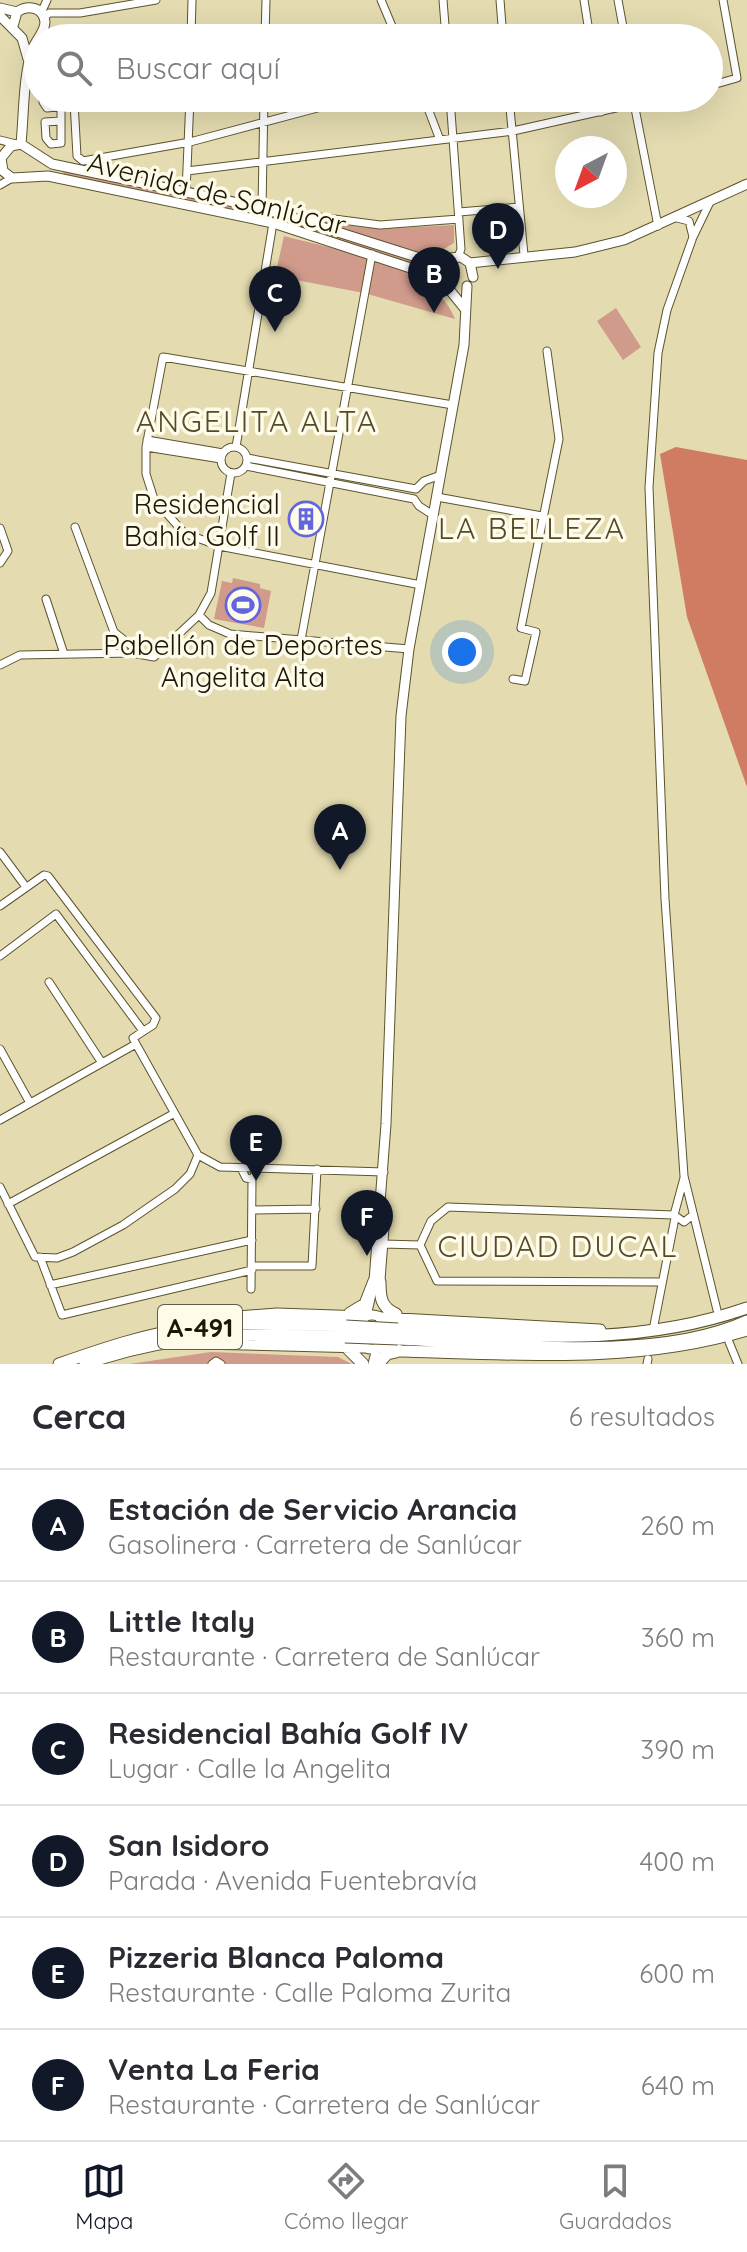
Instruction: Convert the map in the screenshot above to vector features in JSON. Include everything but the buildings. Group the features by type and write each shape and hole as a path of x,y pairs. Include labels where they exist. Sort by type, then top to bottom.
{"highway":[{"path":"345,1331 377,1281"},
{"path":"377,1281 385,1309 400,1334"},
{"path":"722,1313 747,1306"},
{"name":"A-491","path":"400,1334 562,1337 644,1334 690,1327 722,1313"},
{"path":"345,1331 365,1316"},
{"path":"380,1317 400,1334"},
{"path":"112,1350 161,1328 204,1320 345,1331 364,1347"},
{"name":"A-491","path":"59,1364 112,1350 231,1333 345,1331 612,1345 675,1341 745,1325"},
{"path":"345,1331 370,1364 387,1354 400,1334"},
{"path":"379,1347 400,1334"},
{"name":"A-491","path":"85,1364 112,1350"}],"main road":[{"path":"13,26 20,7"},
{"path":"0,8 32,7 43,15 44,24"},
{"path":"0,16 13,26 24,45"},
{"path":"18,144 24,103"},
{"path":"18,144 35,156 35,168 27,177 12,178 0,167 2,151 18,144"},
{"name":"Avenida de Sanlúcar","path":"35,156 52,164 262,208 433,262 445,262"},
{"name":"Avenida de Sanlúcar","path":"27,177 48,176 273,223 441,278"},
{"path":"465,309 441,278 445,262 458,257 470,263 596,248 677,218 747,184"},
{"path":"370,1364 389,1332 380,1317 375,1261 386,1124 401,716 409,649 464,345 467,286 494,259"},
{"path":"470,263 473,277"},
{"path":"449,288 467,286"},
{"path":"370,1364 355,1334 377,1281 383,1244 389,1132 386,1124"},
{"path":"365,1316 380,1317"},
{"path":"364,1347 379,1347"}],"street":[{"path":"43,15 47,0"},
{"path":"43,15 80,13 156,0"},
{"path":"191,24 192,0"},
{"path":"265,24 266,0"},
{"path":"381,0 391,24"},
{"path":"443,0 445,24"},
{"path":"500,0 502,24"},
{"path":"584,0 588,24"},
{"path":"618,0 622,24"},
{"path":"723,0 737,78 723,82"},
{"path":"61,112 61,121"},
{"path":"74,112 77,156 83,161 190,142 302,112"},
{"path":"186,192 190,112"},
{"path":"262,208 264,112"},
{"path":"429,112 440,140"},
{"path":"450,112 461,249 458,257"},
{"path":"511,112 524,255"},
{"path":"187,171 513,131 601,112"},
{"path":"635,112 658,226"},
{"path":"0,140 18,144"},
{"path":"0,185 12,178"},
{"path":"654,1325 672,1233 683,1215 684,1176 662,853 649,487 658,353 675,282 710,202"},
{"path":"300,220 319,217 380,225 519,207"},
{"path":"677,218 686,219 693,237"},
{"path":"690,224 700,222"},
{"path":"273,223 236,447 247,462 414,499 433,515"},
{"path":"301,640 372,254"},
{"path":"513,679 525,681 536,632 521,628 559,439 547,351"},
{"path":"421,585 219,546 184,533 168,519 154,499 146,474 147,443 163,357 453,405"},
{"path":"147,443 222,456 236,447"},
{"path":"222,456 223,467 231,473 236,474 247,462"},
{"path":"0,665 20,655 132,653 154,657 199,615 211,593 231,473"},
{"path":"414,499 416,489 424,481 441,475"},
{"path":"329,478 416,489"},
{"path":"437,497 542,516"},
{"path":"75,527 114,632 146,657"},
{"path":"0,528 8,551 0,563"},
{"path":"46,599 64,654"},
{"path":"199,615 209,625 230,634 409,649"},
{"path":"1,855 26,887"},
{"path":"0,906 48,876 156,1018 133,1038 198,1155 220,1167 383,1169 386,1214"},
{"path":"0,956 56,914 143,1031"},
{"path":"49,982 102,1063"},
{"path":"0,1120 136,1044"},
{"path":"0,1049 30,1103"},
{"path":"8,1204 173,1114"},
{"path":"0,1187 35,1257 57,1258 123,1225 175,1189 190,1174 198,1155"},
{"path":"241,1168 246,1178 252,1179"},
{"path":"251,1289 252,1179 258,1169"},
{"path":"40,1257 62,1315 252,1268 312,1266 317,1169"},
{"path":"684,1176 683,1215 697,1235 722,1313"},
{"path":"661,1282 437,1281 420,1245 431,1221 448,1207 683,1215"},
{"path":"252,1210 316,1209"},
{"path":"50,1285 252,1240"},
{"path":"375,1261 383,1244 420,1245"},
{"path":"729,1342 738,1364"},
{"path":"212,1364 221,1364"}],"shaded area":[{"path":"64,170 262,213 421,262 419,266 270,220 63,176"},
{"path":"315,222 379,229 454,225 454,243 432,256"},
{"path":"284,236 356,254 405,272 426,284 444,300 455,319 364,293 275,276"},
{"path":"616,308 641,347 623,360 597,321"},
{"path":"676,447 747,460 747,787 687,617 660,454"},
{"name":"Pabellón de Deportes Angelita Alta","path":"233,578 260,584 260,588 271,591 264,628 214,619 222,581 232,583"},
{"path":"211,1352 338,1357 352,1364 129,1364"}],"place":[{"name":"San Isidoro","path":"498,269"},
{"name":"Little Italy","path":"434,313"},
{"name":"Residencial Bahía Golf IV","path":"275,332"},
{"name":"Residencial Bahía Golf II","path":"306,519"},
{"name":"Pabellón de Deportes Angelita Alta","path":"243,605"},
{"name":"Estación de Servicio Arancia","path":"340,870"},
{"name":"Pizzeria Blanca Paloma","path":"256,1181"},
{"name":"Venta La Feria","path":"367,1256"}],"district":[{"name":"ANGELITA ALTA","path":"257,421"},
{"name":"LA BELLEZA","path":"532,528"},
{"name":"CIUDAD DUCAL","path":"558,1246"}]}
